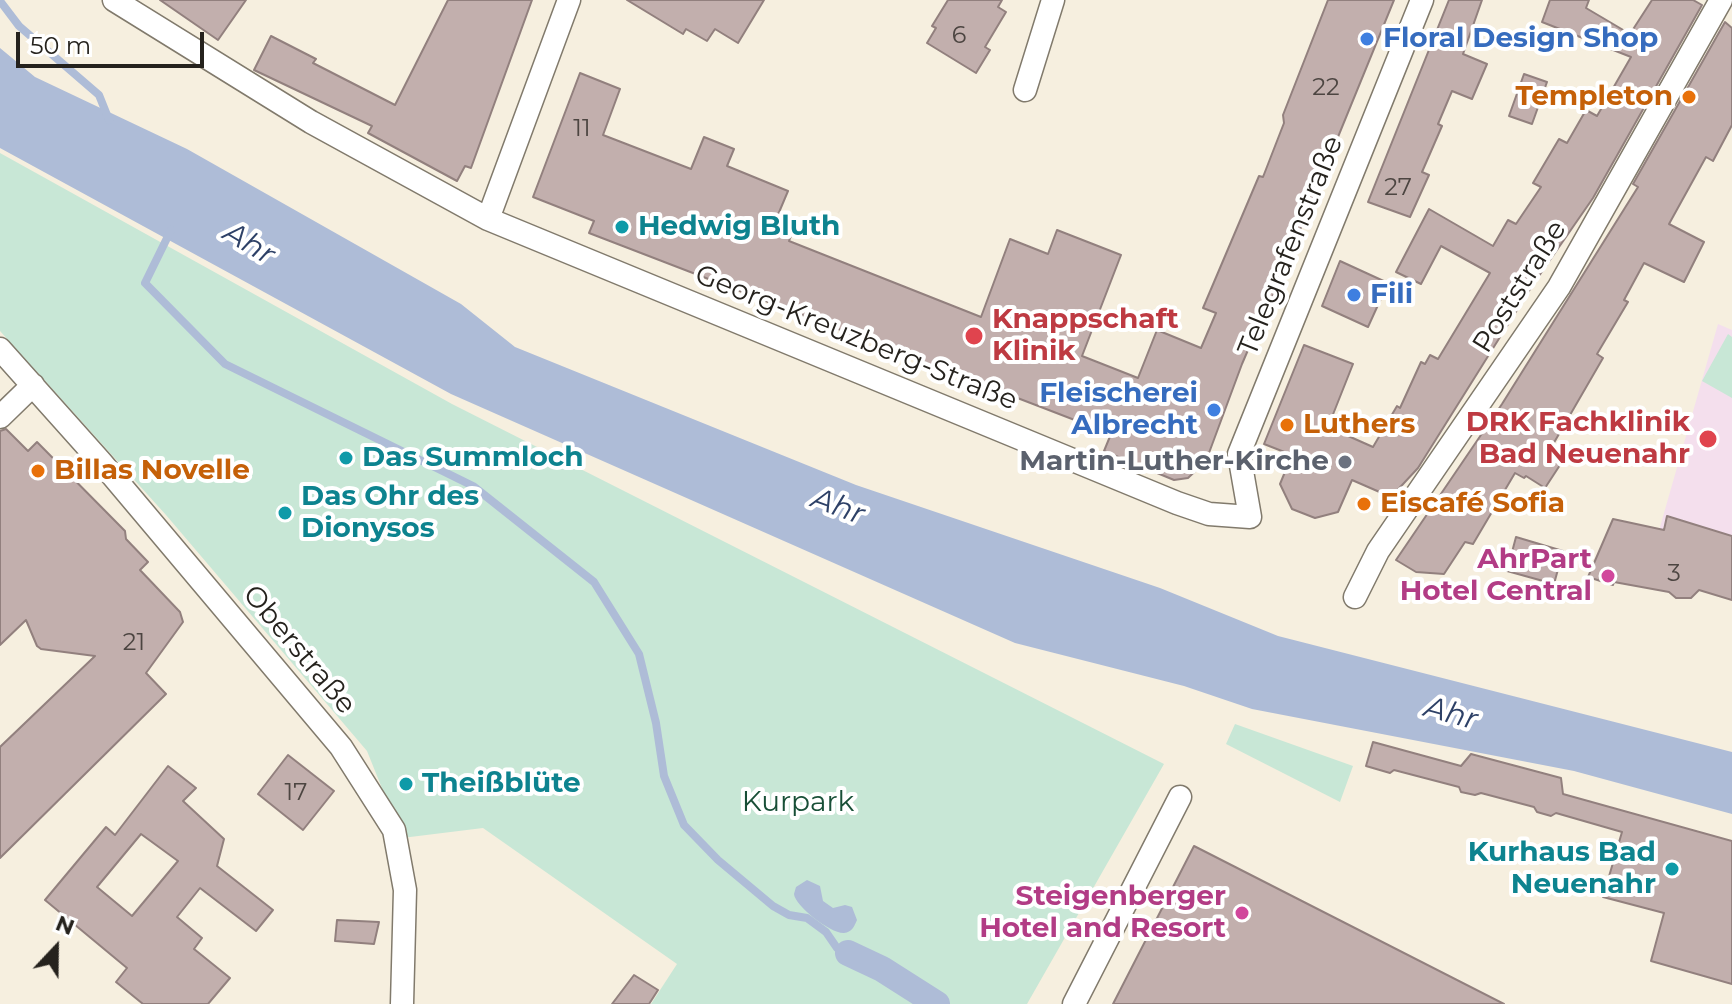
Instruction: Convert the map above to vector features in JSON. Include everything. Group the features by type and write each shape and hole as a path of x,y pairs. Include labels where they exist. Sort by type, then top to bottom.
{"street":[{"name":"Georg-Kreuzberg-Straße","path":"114,0 311,122 488,219 1177,503 1209,514 1250,517"},
{"path":"488,219 569,0"},
{"path":"1025,90 1053,0"},
{"name":"Telegrafenstraße","path":"1250,517 1239,454 1422,0"},
{"name":"Poststraße","path":"1355,597 1378,551 1559,287 1721,0"},
{"name":"Oberstraße","path":"0,349 341,747 394,830 405,890 402,1004"},
{"path":"0,417 33,385"},
{"path":"1074,1004 1180,797"}],"shaded area":[{"name":"DRK Fachklinik Bad Neuenahr","path":"1718,324 1732,330 1732,600 1697,590 1691,598 1676,598 1654,548"}],"green space":[{"name":"Kurpark","path":"0,153 452,404 1164,764 1027,1004 651,1004 677,964 483,828 402,838 367,751 166,515 0,331"},
{"path":"1728,334 1732,337 1732,398 1702,381"},
{"path":"1235,724 1353,766 1340,802 1226,744"}],"water":[{"name":"Ahr","path":"0,48 35,77 187,149 461,304 515,347 856,485 1160,588 1278,636 1732,752 1732,814 1574,771 1252,709 1184,686 1015,643 451,394 0,148"},
{"path":"807,880 820,886 823,901 833,908 852,907 857,920 851,930 844,933 831,929 800,905 794,894 796,887"}],"building":[{"path":"160,0 246,0 218,40"},
{"path":"448,0 532,0 471,168 465,166 457,181 368,133 372,126 254,70 271,36 316,59 313,63 395,105"},
{"path":"627,0 764,0 738,43 715,29 707,41 686,29 683,34"},
{"path":"948,0 1002,0 998,7 1006,12 985,47 990,50 976,73 927,43 936,28 932,26"},
{"path":"1328,0 1394,0 1259,330 1242,364 1206,461 1188,478 1174,480 1104,451 1111,434 589,233 594,221 533,197 580,73 620,89 603,135 691,169 704,137 734,149 727,166 788,191 772,229 791,236 789,241 981,317 1010,239 1048,254 1057,230 1121,255 1082,356 1138,378 1157,330 1201,348 1216,313 1203,308 1259,176 1263,177 1284,123 1283,115"},
{"path":"1449,0 1482,0 1463,54 1487,64 1472,99 1452,91 1438,124 1442,126 1422,172 1429,175 1410,217 1368,202"},
{"path":"1550,0 1589,0 1586,8 1630,34 1652,0 1693,0 1702,5 1593,198 1532,286 1418,468 1391,497 1352,480 1338,512 1315,518 1292,509 1280,484 1292,455 1264,444 1304,345 1353,364 1328,427 1373,447 1397,406 1400,408 1421,362 1425,364 1430,355 1438,359 1490,273 1441,246 1421,284 1396,272 1429,209 1493,246 1508,220 1516,224 1541,187 1533,183 1559,139 1567,143 1586,110 1597,116 1631,57 1542,22"},
{"path":"1725,22 1732,28 1732,125 1713,161 1706,157 1669,224 1704,242 1684,282 1644,263 1624,300 1628,302 1597,354 1603,358 1548,453 1562,462 1545,488 1515,473 1473,544 1465,542 1444,574 1416,572 1396,560 1502,404 1638,187 1633,184"},
{"path":"1524,74 1547,82 1532,124 1509,116"},
{"name":"Fili","path":"1340,261 1388,283 1368,327 1322,306"},
{"path":"6,429 28,451 37,442 125,531 126,539 148,562 140,570 180,612 183,622 146,673 166,694 0,858 0,747 95,656 41,649 26,620 0,645 0,431"},
{"path":"1667,516 1732,536 1732,600 1699,590 1691,598 1676,598 1669,592 1614,582 1613,585 1588,577 1613,519 1664,530"},
{"path":"1516,537 1563,551 1554,584 1507,571"},
{"name":"Kurhaus Bad Neuenahr","path":"1373,742 1461,766 1471,754 1561,778 1563,794 1732,841 1732,984 1651,961 1664,913 1603,897 1622,832 1556,813 1551,816 1537,812 1534,807 1481,793 1461,792 1459,787 1394,770 1390,773 1366,766"},
{"path":"288,755 334,791 303,830 258,794"},
{"path":"168,766 196,788 183,801 224,839 217,866 273,910 256,931 200,888 177,917 202,938 194,949 230,978 208,1004 143,1004 116,982 127,968 45,900 106,827 115,835","holes":["141,834 178,861 132,916 97,887"]},
{"name":"Steigenberger Hotel and Resort","path":"1194,846 1504,1004 1113,1004"},
{"path":"337,920 379,922 374,944 335,941"},
{"path":"634,975 658,990 649,1004 612,1004"}],"waterway":[{"path":"0,1 19,26 99,95 109,120"},
{"path":"171,230 145,283 225,364 473,486 594,582 639,654 656,723 664,776 684,825 718,860 773,906 789,915 807,918 826,932 837,948 848,953"},
{"path":"848,953 882,969 937,1004"}],"place":[{"name":"Floral Design Shop","path":"1367,39"},
{"name":"Templeton","path":"1689,97"},
{"name":"Hedwig Bluth","path":"622,227"},
{"name":"Fili","path":"1354,295"},
{"name":"Knappschaft Klinik","path":"974,336"},
{"name":"Fleischerei Albrecht","path":"1214,410"},
{"name":"Luthers","path":"1287,425"},
{"name":"DRK Fachklinik Bad Neuenahr","path":"1708,439"},
{"name":"Das Summloch","path":"346,458"},
{"name":"Martin-Luther-Kirche","path":"1345,462"},
{"name":"Billas Novelle","path":"38,471"},
{"name":"Eiscafé Sofia","path":"1364,504"},
{"name":"Das Ohr des Dionysos","path":"285,513"},
{"name":"AhrPart Hotel Central","path":"1608,576"},
{"name":"Theißblüte","path":"406,784"},
{"name":"Kurhaus Bad Neuenahr","path":"1672,869"},
{"name":"Steigenberger Hotel and Resort","path":"1242,913"}]}
